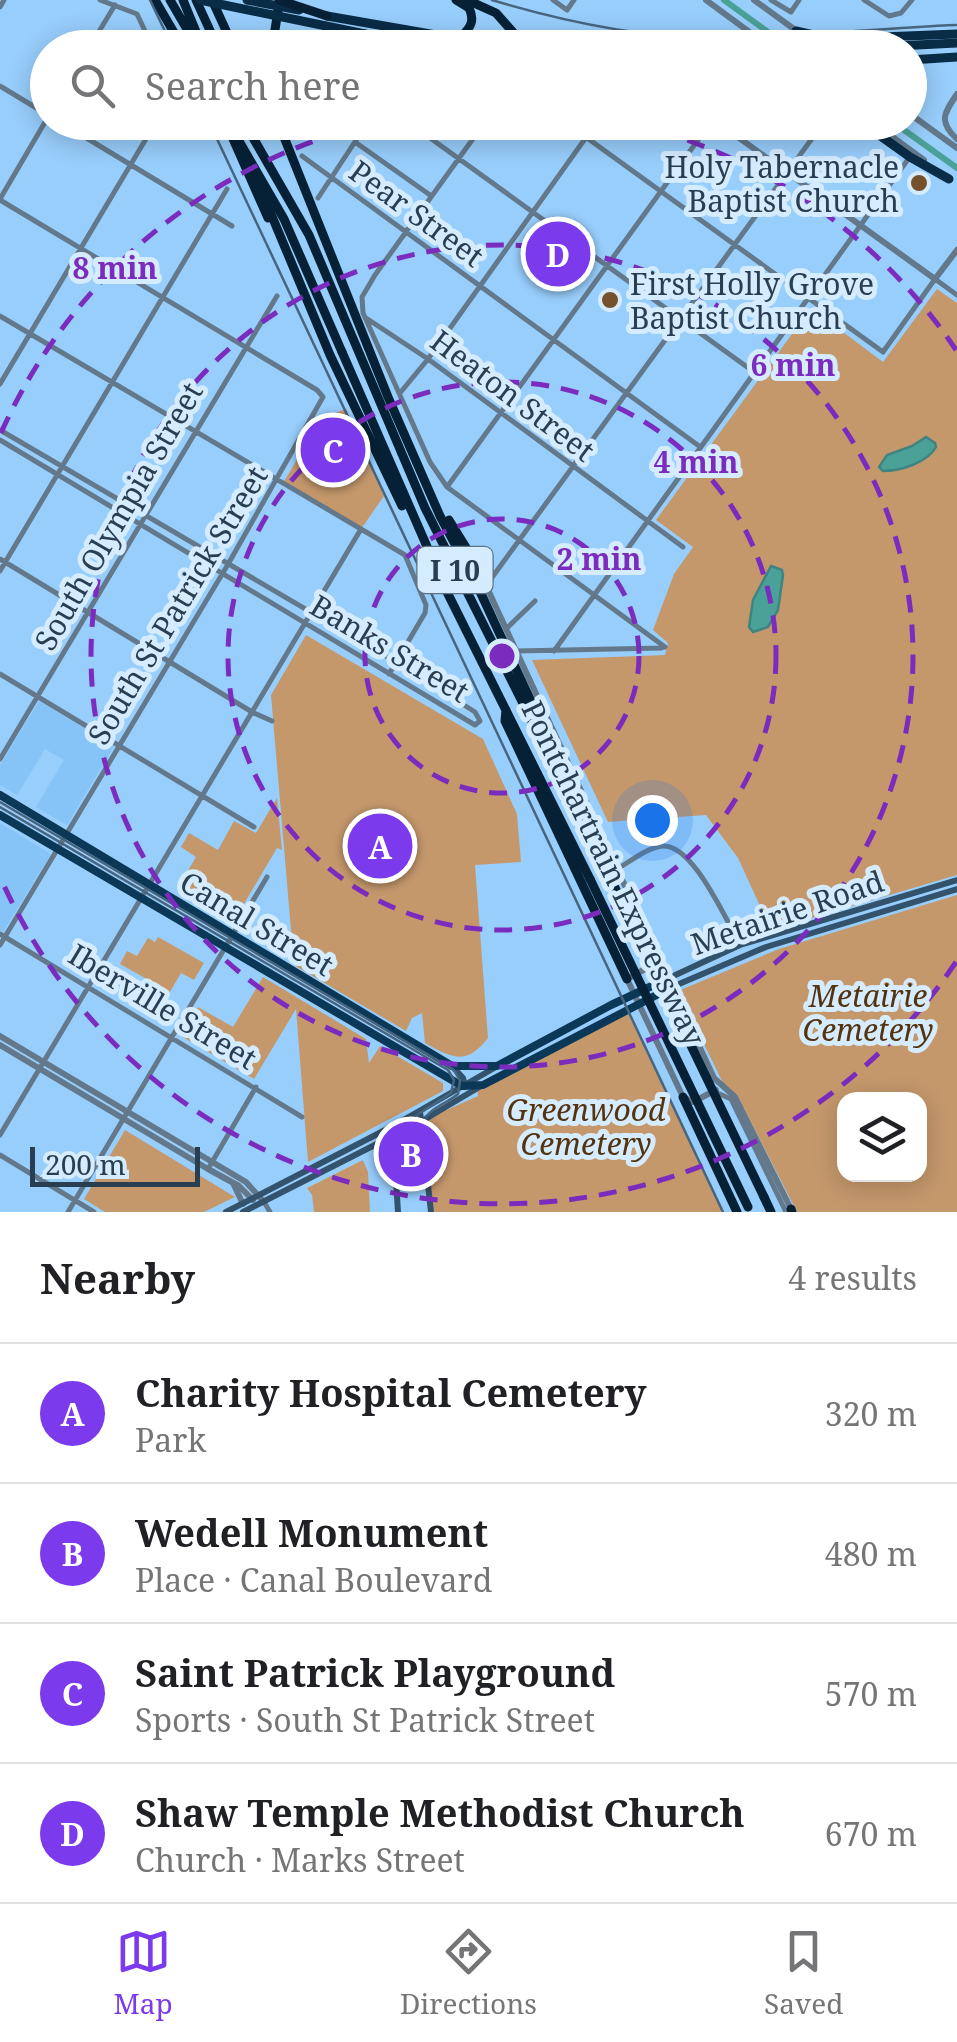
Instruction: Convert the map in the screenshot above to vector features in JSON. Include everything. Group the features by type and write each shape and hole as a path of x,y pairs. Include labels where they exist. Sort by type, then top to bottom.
{"highway":[{"path":"155,0 175,30"},
{"path":"167,0 180,30"},
{"path":"167,0 188,30"},
{"path":"183,0 194,30"},
{"path":"198,0 383,30"},
{"path":"198,0 210,30"},
{"path":"212,0 225,30"},
{"path":"247,0 327,16"},
{"path":"275,30 280,0 372,30"},
{"path":"456,0 470,8 473,19 467,30"},
{"path":"467,0 496,13 511,30"},
{"path":"927,35 957,34"},
{"path":"927,45 957,43"},
{"path":"927,59 957,57"},
{"path":"236,140 373,447 408,520 415,523"},
{"name":"Pontchartrain Expressway","path":"238,140 284,219 415,523 750,1209"},
{"name":"Pontchartrain Expressway","path":"254,140 309,235 425,508 604,865 771,1212"},
{"path":"282,140 414,456 509,652 571,788 570,798"},
{"path":"886,140 953,181"},
{"path":"414,456 488,583"},
{"path":"506,708 505,721 519,754 627,979"},
{"path":"683,1096 737,1212"}],"main road":[{"name":"Canal Street","path":"0,795 452,1066"},
{"name":"Canal Street","path":"0,815 443,1078 464,1086 483,1085"},
{"path":"117,886 127,870"},
{"name":"Metairie Road","path":"636,998 740,945 957,880"},
{"name":"Metairie Road","path":"671,982 957,889"},
{"path":"226,1212 243,1208 497,1066 636,998"},
{"path":"243,1208 422,1121 636,998"},
{"path":"377,1038 385,1026"},
{"path":"452,1066 497,1066"},
{"path":"452,1066 464,1086"},
{"path":"443,1078 448,1084 445,1096"},
{"path":"456,1101 464,1086"},
{"path":"420,1112 431,1212"},
{"path":"393,1126 398,1212"}],"street":[{"path":"0,6 4,0"},
{"path":"100,0 136,14 144,30"},
{"path":"553,0 566,10 574,0"},
{"path":"706,0 747,30"},
{"path":"754,0 795,30"},
{"path":"771,0 790,12 799,0"},
{"path":"864,0 894,16 912,0"},
{"path":"100,30 115,5"},
{"path":"0,86 30,105"},
{"path":"957,94 945,110 944,126 957,139"},
{"path":"927,126 957,148"},
{"path":"34,140 0,199 244,347"},
{"path":"90,140 232,226"},
{"path":"0,384 146,140"},
{"path":"434,140 755,373"},
{"path":"472,140 374,275 361,304 364,316 430,462 447,488 665,648 516,652"},
{"path":"400,393 585,140"},
{"path":"589,140 883,352 957,250"},
{"path":"447,488 700,140"},
{"path":"741,140 957,295"},
{"path":"790,1211 736,1097 716,1088 488,583 811,140"},
{"path":"895,140 953,181"},
{"path":"318,198 355,142 431,196"},
{"name":"Pear Street","path":"302,156 700,447"},
{"path":"554,650 910,157"},
{"path":"0,571 227,190"},
{"name":"South Olympia Street","path":"0,758 276,296"},
{"path":"0,316 405,555 426,605 389,674"},
{"name":"Heaton Street","path":"364,316 682,547"},
{"name":"South St Patrick Street","path":"0,945 324,397 244,347"},
{"name":"Banks Street","path":"0,430 396,662 478,715 480,721 476,725 426,696 0,440"},
{"path":"0,1135 361,530"},
{"path":"3,561 272,721"},
{"path":"506,629 536,601"},
{"path":"0,674 254,827"},
{"path":"426,696 432,686"},
{"path":"618,868 652,849 676,848 697,871 732,929"},
{"path":"68,1212 267,878"},
{"name":"Iberville Street","path":"2,936 302,1116"},
{"path":"740,945 745,956"},
{"path":"661,960 627,979 683,1096 693,1102 716,1088"},
{"path":"647,1021 680,1006"},
{"path":"0,1036 258,1199"},
{"path":"0,1045 41,1065"},
{"path":"209,1166 256,1088"},
{"path":"0,1155 94,1212"},
{"path":"209,1166 246,1182 270,1212"},
{"path":"224,1176 237,1189 243,1208"}],"shaded area":[{"path":"926,437 936,447 926,458 897,470 883,471 879,467 887,455"},
{"path":"771,566 782,570 783,575 778,610 768,627 753,632 749,627 753,600"},
{"path":"39,701 114,746 67,825 36,807 64,760 45,749 17,795 0,785 0,765"},
{"path":"0,823 51,854 3,932 0,931"}],"green space":[{"path":"937,289 957,303 957,875 771,930 738,858 706,815 608,822 532,660 665,655 668,643 653,630 674,574 693,547 656,520 811,308 883,362"},
{"path":"346,409 384,496 361,529 283,483 322,418"},
{"path":"306,635 483,739 517,814 521,862 475,865 488,1038 466,1056 451,1055 425,1043 422,1013 412,1018 406,1031 294,965 271,695"},
{"path":"277,798 282,850 277,848 235,919 179,886 196,857 181,847 189,833 218,850 234,821 256,833"},
{"name":"Metairie Cemetery","path":"957,895 957,1212 797,1212 737,1095 724,1085 678,991 779,949"},
{"path":"158,937 204,963 194,980 181,973 170,992 120,964 127,951 137,956 148,938 155,942"},
{"path":"263,977 366,1039 369,1063 380,1046 443,1083 443,1091 308,1162 296,1009 254,1079 181,1036 198,1007 233,1027"},
{"name":"Greenwood Cemetery","path":"626,1009 723,1212 431,1212 422,1121 478,1096 477,1088"},
{"path":"125,1130 235,1197 204,1212 105,1212 84,1199"},
{"path":"363,1160 368,1172 370,1212 314,1212 307,1188"}],"waterway":[{"path":"724,0 765,30"},
{"path":"918,140 957,168"}],"tram line":[{"path":"0,802 454,1070 460,1081 458,1094 425,1119 421,1168 411,1172 401,1167 396,1135 403,1124 451,1093 454,1080 448,1070 0,807"}],"railway":[{"path":"150,0 164,30"},
{"path":"492,0 621,30"},
{"path":"873,30 957,25"},
{"path":"217,140 723,1212"}],"place":[{"name":"Holy Tabernacle Baptist Church","path":"919,183"},
{"name":"Shaw Temple Methodist Church","path":"558,254"},
{"name":"First Holly Grove Baptist Church","path":"610,300"},
{"name":"Saint Patrick Playground","path":"333,450"},
{"name":"Charity Hospital Cemetery","path":"380,846"},
{"name":"Wedell Monument","path":"411,1154"}]}
